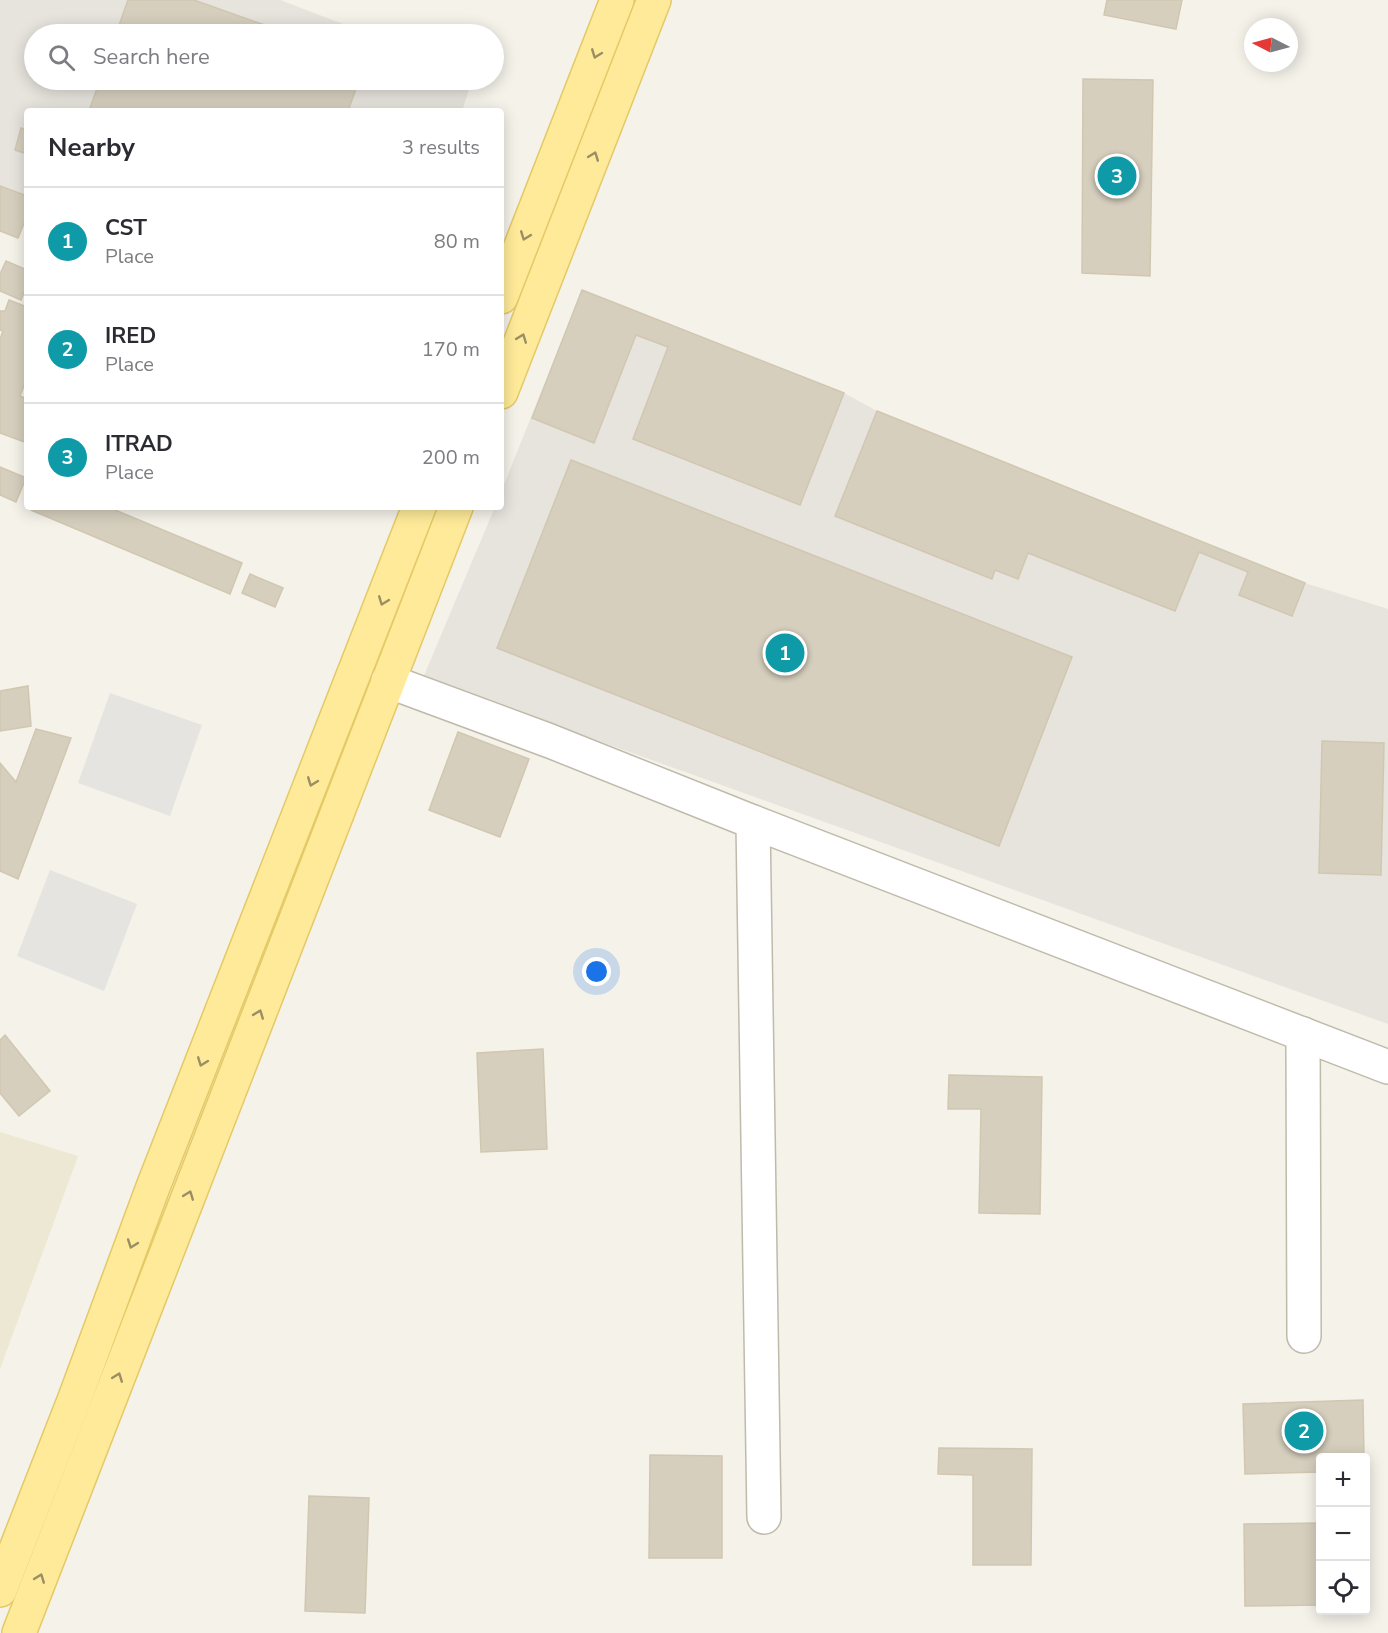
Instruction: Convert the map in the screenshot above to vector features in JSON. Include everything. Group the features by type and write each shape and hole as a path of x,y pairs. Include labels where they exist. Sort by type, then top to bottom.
{"main road":[{"path":"504,289 617,0"},
{"path":"504,384 654,0"},
{"path":"0,1590 75,1398 153,1187 418,510"},
{"path":"19,1633 455,510"},
{"path":"396,567 428,580"},
{"path":"75,1398 106,1409"}],"lane":[{"path":"388,681 550,741 753,822 1388,1067"},
{"path":"753,822 764,1517"},
{"path":"1303,1034 1304,1336"}],"shaded area":[{"path":"0,0 280,0 343,24 24,24 24,90 469,90 463,108 24,108 24,198 0,189"},
{"path":"582,290 844,393 877,411 1305,583 1388,609 1388,1024 423,678 494,510 504,510 504,485"},
{"path":"110,693 202,725 170,816 78,783"},
{"path":"50,870 137,904 104,991 17,956"},
{"path":"0,1132 78,1156 0,1369"}],"building":[{"path":"128,0 194,0 262,24 120,24"},
{"path":"1107,0 1182,0 1176,29 1104,15"},
{"path":"1083,79 1153,80 1150,276 1082,273"},
{"path":"96,90 355,90 349,108 90,108"},
{"path":"21,128 24,129 24,153 15,150"},
{"path":"0,186 24,195 24,223 18,238 0,231"},
{"path":"6,261 24,269 24,292 21,300 0,291 0,274"},
{"path":"582,290 844,393 800,505 633,439 668,347 636,335 594,443 532,418"},
{"path":"9,300 24,306 24,386 20,396 24,398 24,442 0,433 0,339 3,331 0,330 0,311 5,311"},
{"path":"877,411 1305,583 1292,616 1239,595 1248,572 1199,552 1175,611 1028,553 1018,579 995,570 992,579 835,516"},
{"path":"571,460 1072,657 999,846 497,648"},
{"path":"0,467 24,477 16,502 0,495"},
{"path":"31,510 115,510 242,563 230,594"},
{"path":"250,574 283,588 275,607 242,593"},
{"path":"28,686 31,726 0,731 0,691"},
{"path":"36,729 71,738 18,879 0,871 0,763 16,782"},
{"path":"458,732 529,759 500,837 429,810"},
{"path":"1322,741 1384,743 1381,875 1319,873"},
{"path":"5,1035 50,1091 19,1116 0,1093 0,1040"},
{"path":"543,1049 547,1149 481,1152 477,1053"},
{"path":"949,1075 1042,1077 1040,1214 979,1213 981,1109 948,1109"},
{"path":"1363,1400 1364,1453 1316,1453 1316,1472 1245,1474 1243,1404"},
{"path":"939,1448 1032,1449 1031,1565 973,1565 973,1475 938,1474"},
{"path":"650,1455 722,1456 722,1558 649,1558"},
{"path":"309,1496 369,1498 365,1613 305,1611"},
{"path":"1316,1523 1316,1605 1245,1606 1244,1524"}],"place":[{"name":"ITRAD","path":"1117,176"},
{"name":"CST","path":"785,653"},
{"name":"IRED","path":"1304,1431"}]}
